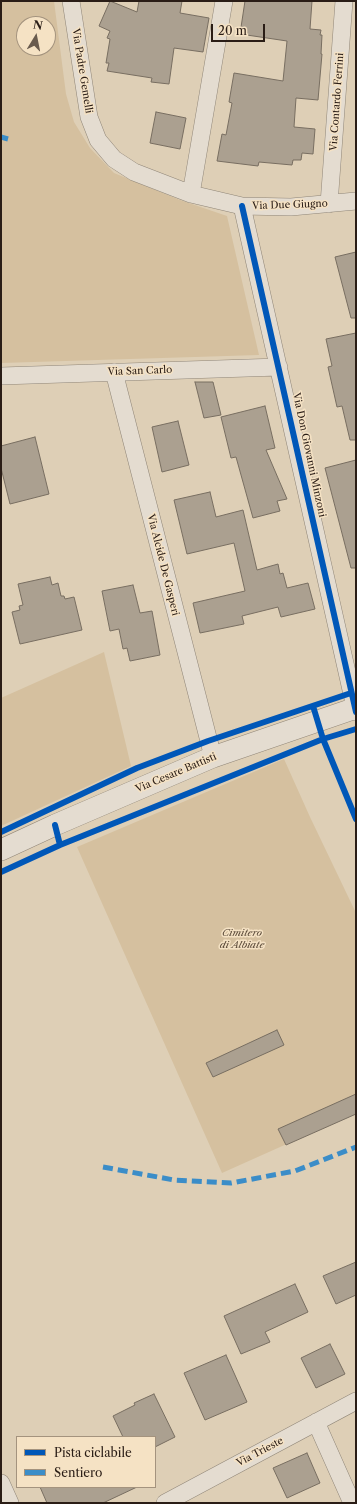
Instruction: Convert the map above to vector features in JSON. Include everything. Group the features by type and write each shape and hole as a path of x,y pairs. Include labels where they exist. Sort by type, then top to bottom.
{"street":[{"name":"Via Padre Gemelli","path":"71,1 89,117 98,140"},
{"path":"191,194 224,1"},
{"name":"Via Contardo Ferrini","path":"329,204 344,1"},
{"name":"Via Due Giugno","path":"98,140 114,159 134,172 191,194 242,206 291,207 356,201"},
{"name":"Via Don Giovanni Minzoni","path":"242,206 355,710"},
{"name":"Via San Carlo","path":"1,376 279,367"},
{"name":"Via Alcide De Gasperi","path":"114,372 213,757"},
{"name":"Via Cesare Battisti","path":"1,850 55,824 213,757 355,710"},
{"name":"Via Trieste","path":"165,1503 356,1401"},
{"path":"316,1422 352,1503"},
{"path":"1,1483 10,1503"}],"green space":[{"path":"1,1 54,1 56,16 16,16 16,56 56,56 56,16 66,94 74,122 90,148 114,173 180,200 227,216 259,355 1,363"},
{"path":"104,652 131,766 1,826 1,698"},
{"name":"Cimitero di Albiate","path":"284,759 356,913 356,1113 222,1173 77,847"}],"building":[{"path":"110,1 137,12 139,1 182,1 180,13 209,18 203,52 174,48 169,84 151,82 152,78 107,71 109,63 106,63 110,39 107,38 110,31 99,26"},
{"path":"245,1 312,1 310,29 321,30 320,35 322,35 322,54 318,100 296,98 294,127 315,129 313,154 302,153 301,160 293,160 292,165 259,162 258,166 217,161 222,134 226,135 232,103 229,102 234,73 283,81 287,41 240,34"},
{"path":"156,112 186,118 180,149 150,143"},
{"path":"356,252 356,318 351,318 335,257"},
{"path":"356,333 356,440 350,440 342,406 337,407 328,367 332,366 326,339"},
{"path":"195,382 213,382 221,415 204,418"},
{"path":"265,406 275,448 266,450 287,499 277,501 280,511 253,518 236,457 231,458 221,417"},
{"path":"178,421 189,465 162,472 152,427"},
{"path":"35,437 49,494 10,504 1,468 1,446"},
{"path":"356,460 356,568 351,568 325,468"},
{"path":"210,492 216,517 243,510 257,570 278,564 280,574 283,573 287,588 308,583 315,609 281,617 278,607 242,616 244,624 200,633 193,603 245,591 234,543 187,554 174,500"},
{"path":"50,577 52,585 58,583 61,596 64,596 65,599 74,597 82,630 20,644 12,612 20,610 19,606 23,605 18,584"},
{"path":"133,585 140,613 152,611 160,655 130,661 127,648 123,649 119,629 110,631 102,591"},
{"path":"277,1030 284,1045 213,1077 206,1063"},
{"path":"356,1094 356,1114 286,1145 278,1129"},
{"path":"356,1262 356,1295 336,1304 323,1276"},
{"path":"295,1284 308,1312 265,1332 270,1342 241,1354 224,1316"},
{"path":"330,1344 345,1374 316,1388 301,1358"},
{"path":"226,1355 247,1402 205,1420 184,1373"},
{"path":"154,1394 175,1437 156,1446 156,1436 123,1436 113,1416 135,1405 134,1403"},
{"path":"307,1453 320,1483 287,1498 273,1468"},
{"path":"40,1488 135,1488 103,1503 47,1503"}],"marked path":[{"path":"1,137 8,139"},
{"path":"103,1167 174,1180 231,1183 295,1171 356,1147"}],"cycle path":[{"path":"242,206 356,712"},
{"path":"1,832 137,768 208,741 351,693"},
{"path":"313,706 323,739 356,819"},
{"path":"60,845 323,739 356,729"},
{"path":"1,872 60,845 55,825"}]}
